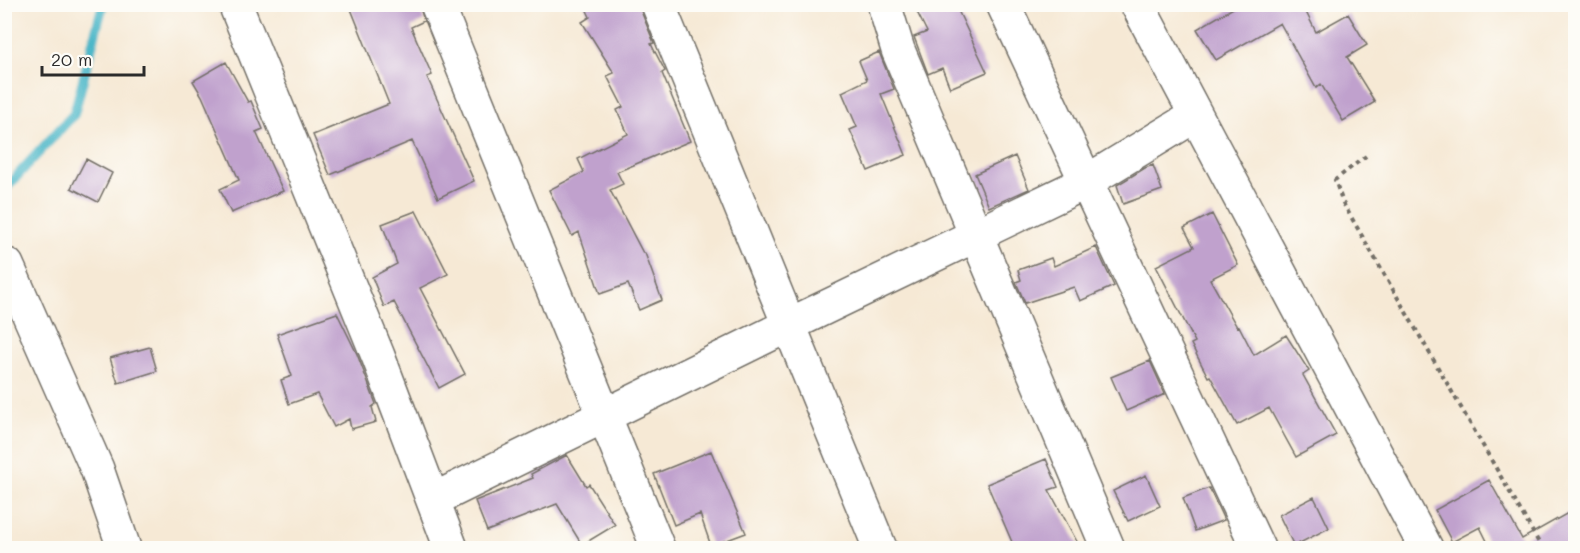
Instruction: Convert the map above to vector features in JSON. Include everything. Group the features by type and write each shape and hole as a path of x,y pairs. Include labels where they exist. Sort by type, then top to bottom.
{"street":[{"path":"235,4 378,356 451,549"},
{"path":"437,4 658,549"},
{"path":"658,4 880,549"},
{"path":"884,4 898,50 1108,549"},
{"path":"1003,4 1257,549"},
{"path":"1137,4 1426,549"},
{"path":"433,500 1086,182 1196,115"},
{"path":"4,267 8,266 97,469 124,549"}],"path":[{"path":"1366,156 1335,180 1342,202 1542,549"}],"building":[{"path":"349,4 419,4 424,21 411,27 432,75 427,77 474,181 438,198 412,141 330,175 313,135 389,104"},
{"path":"584,4 640,4 654,43 651,44 665,71 662,73 690,141 617,172 623,184 610,190 645,253 662,300 639,310 628,284 600,294 579,232 572,236 549,190 584,172 578,159 628,134 617,110 623,107 607,76 614,73 582,22 590,17"},
{"path":"913,4 955,4 987,72 950,88 942,68 928,74 914,37 927,32"},
{"path":"1240,4 1311,4 1304,8 1316,32 1348,14 1367,45 1347,57 1375,102 1343,121 1321,84 1316,88 1280,23 1216,60 1197,29"},
{"path":"879,52 894,89 881,94 906,155 868,171 850,130 857,127 842,92 867,80 859,61"},
{"path":"226,62 248,102 251,101 263,129 256,132 283,191 231,213 220,189 239,180 202,96 193,81"},
{"path":"1015,156 1029,189 989,207 975,174"},
{"path":"86,159 112,173 98,202 71,188"},
{"path":"1153,165 1162,190 1123,204 1117,185"},
{"path":"416,211 448,274 420,288 465,374 439,388 394,302 384,307 372,277 397,264 382,224"},
{"path":"1212,214 1238,265 1210,279 1254,355 1286,335 1309,371 1303,375 1336,435 1296,457 1269,408 1237,425 1191,344 1195,342 1156,266 1194,247 1184,228"},
{"path":"1096,247 1114,286 1080,301 1074,287 1025,303 1016,282 1021,280 1018,270 1051,258 1054,266"},
{"path":"337,313 357,354 376,404 372,407 376,422 351,429 349,419 334,427 317,394 289,404 281,380 292,376 277,334"},
{"path":"150,347 157,371 118,383 110,358"},
{"path":"1150,361 1165,394 1126,411 1111,377"},
{"path":"711,451 746,533 711,546 700,514 674,525 654,474"},
{"path":"567,455 586,486 589,484 615,525 582,545 557,504 487,531 475,501 533,478 531,474"},
{"path":"1046,459 1058,487 1049,490 1081,549 1015,549 987,484"},
{"path":"1146,475 1160,506 1128,521 1113,491"},
{"path":"1489,480 1522,539 1575,509 1575,549 1491,549 1480,527 1452,542 1435,510"},
{"path":"1209,488 1224,520 1195,531 1183,498"},
{"path":"1314,497 1329,528 1294,546 1279,515"}],"waterway":[{"path":"4,190 74,114 103,4"}]}
